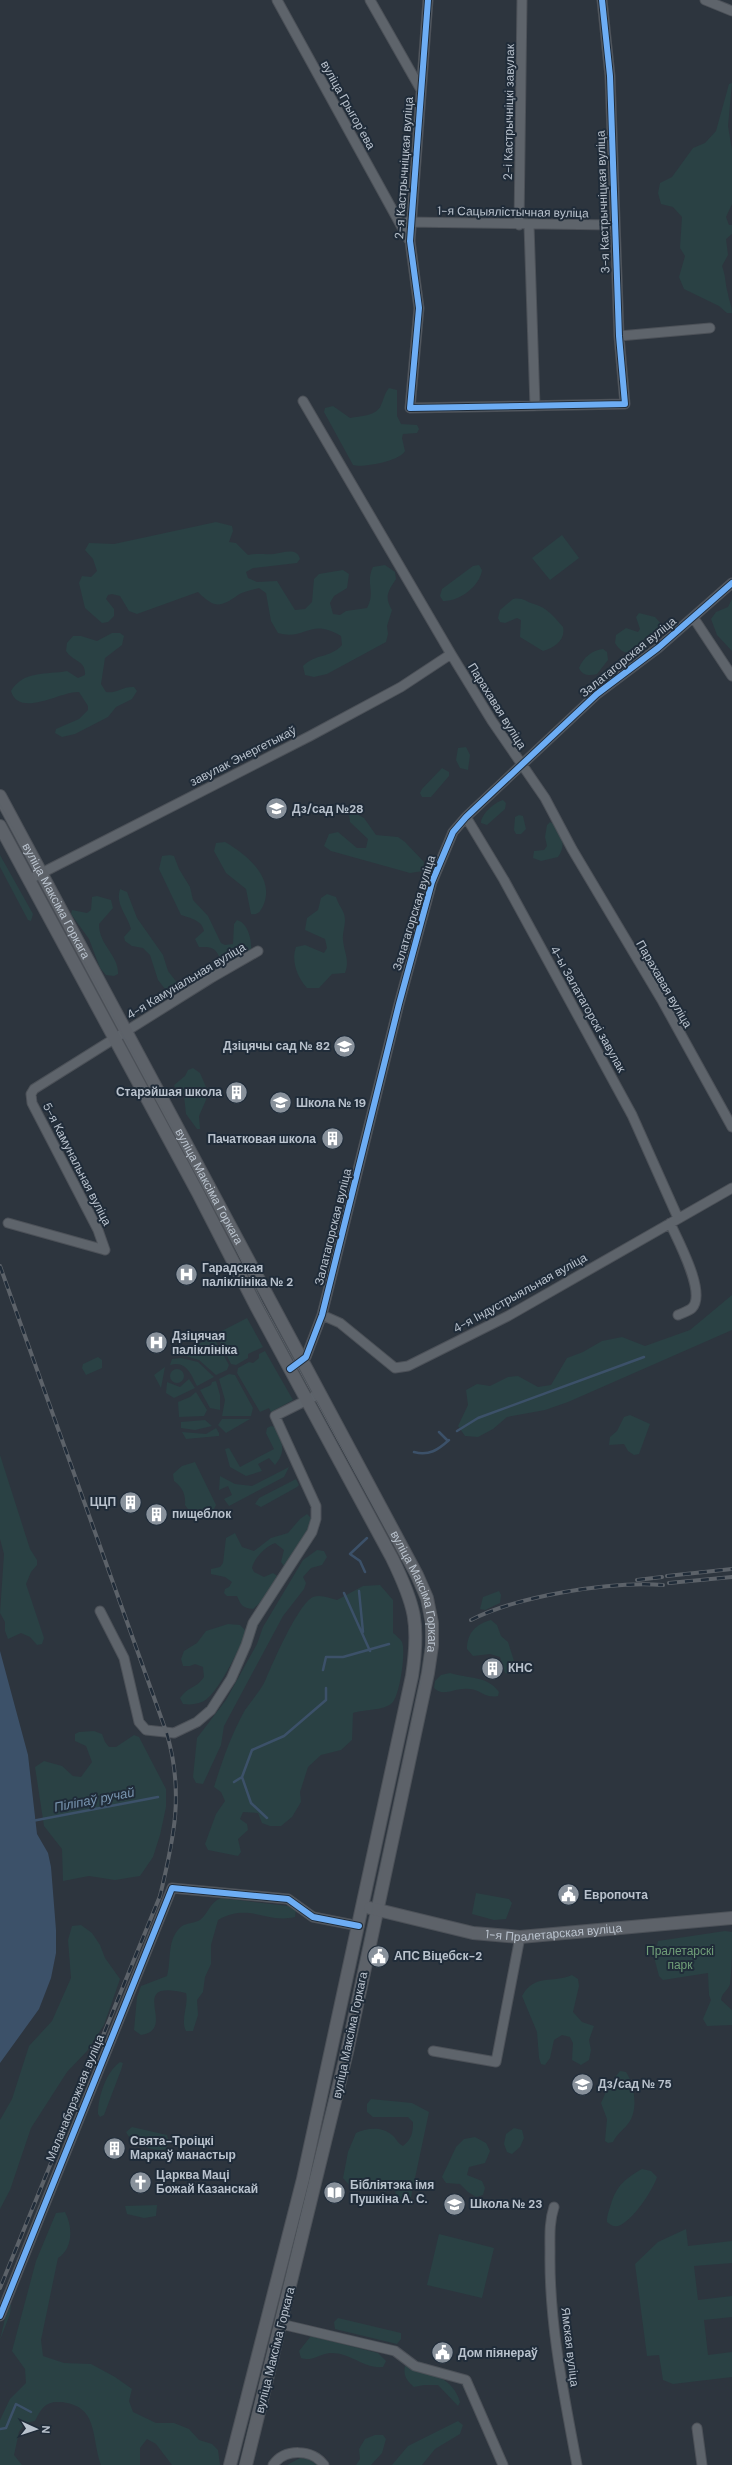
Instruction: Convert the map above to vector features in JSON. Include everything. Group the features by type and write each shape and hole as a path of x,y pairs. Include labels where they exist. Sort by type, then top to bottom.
{"main road":[{"name":"вуліца Максіма Горкага","path":"0,796 301,1362 374,1491 427,1598 432,1623 432,1646 428,1673 347,2052 317,2183 246,2465"},
{"name":"вуліца Максіма Горкага","path":"0,826 198,1193 256,1306 392,1558 408,1591 416,1616 417,1643 396,1753 333,2049 303,2180 230,2465"},
{"name":"1-я Пралетарская вуліца","path":"363,1907 473,1933 520,1937 732,1918"}],"street":[{"name":"вуліца Грыгорʼева","path":"277,0 410,241"},
{"path":"370,0 420,88"},
{"name":"2-я Кастрычніцкая вуліца","path":"428,0 420,88 410,241 418,308 410,408 535,406"},
{"name":"2-і Кастрычніцкі завулак","path":"519,225 522,0"},
{"name":"3-я Кастрычніцкая вуліца","path":"535,406 624,404 614,225 610,76 602,0"},
{"path":"705,0 732,11"},
{"path":"399,222 411,223"},
{"name":"1-я Сацыялістычная вуліца","path":"411,223 614,225"},
{"path":"529,225 535,406"},
{"path":"619,336 710,328"},
{"name":"Парахавая вуліца","path":"303,401 451,654 545,798 572,849 663,1002 732,1127"},
{"name":"Залатагорская вуліца","path":"301,1362 310,1350 322,1315 398,1004 432,882 453,832 466,817 598,694 658,648 732,583"},
{"path":"693,617 732,676"},
{"name":"завулак Энергетыкаў","path":"28,880 401,687 451,654"},
{"name":"4-ы Залатагорскі завулак","path":"466,817 504,880 632,1115 674,1220 691,1270 696,1290 696,1300 692,1308 678,1315"},
{"name":"4-я Камунальная вуліца","path":"114,1038 258,951"},
{"name":"5-я Камунальная вуліца","path":"8,1223 105,1250 98,1230 32,1103 31,1094 34,1089 114,1038"},
{"name":"4-я Індустрыяльная вуліца","path":"322,1315 340,1323 395,1368 408,1366 508,1316 732,1188"},
{"path":"256,1306 268,1298"},
{"path":"290,1369 301,1362"},
{"path":"100,1611 124,1658 139,1722 146,1730 174,1733 197,1722 212,1710 231,1679 246,1645 253,1624 312,1532 316,1519 316,1506 275,1416 319,1394"},
{"path":"396,1753 410,1753"},
{"name":"Маланабярэжная вуліца","path":"0,2316 172,1888 288,1899 313,1917 359,1926"},
{"path":"433,2052 496,2062 520,1937"},
{"path":"333,2049 347,2052"},
{"path":"303,2180 317,2183"},
{"name":"Ямская вуліца","path":"554,2207 550,2217 550,2272 553,2308 559,2364 577,2465"},
{"path":"281,2324 395,2351 415,2366 466,2380 503,2465"},
{"path":"697,2428 702,2465"},
{"path":"238,2432 253,2437"},
{"path":"273,2465 288,2453 309,2454 318,2458 324,2465"}],"green space":[{"path":"732,83 728,126 732,150 732,204 726,217 729,225 732,225 732,234 726,239 728,255 722,266 732,310 732,313 727,313 719,306 684,289 679,277 685,256 680,248 682,217 673,207 661,204 658,193 660,183 672,177 693,148 705,143 716,131 729,84"},
{"path":"389,388 397,390 397,416 401,424 417,425 419,429 417,433 403,434 402,438 405,451 402,455 389,461 373,465 353,465 324,412 325,408 333,406 350,418 368,415 379,409"},
{"path":"216,522 232,526 233,531 229,542 236,543 248,555 293,552 298,555 300,559 297,563 253,568 246,572 248,578 257,582 277,581 295,610 305,609 312,602 314,579 319,574 343,570 349,574 347,588 334,596 330,603 333,614 340,615 346,611 367,608 371,597 370,578 373,567 385,565 395,572 396,579 388,594 388,601 392,610 387,626 388,634 386,642 327,674 314,677 305,675 303,666 313,659 337,649 342,645 341,636 331,631 322,629 287,635 278,633 271,621 266,593 259,588 242,593 222,604 208,601 198,592 137,614 129,611 120,596 112,594 108,595 106,599 114,609 114,616 108,622 102,623 85,608 79,583 82,576 91,577 97,571 93,559 85,550 89,543 114,544"},
{"path":"562,535 579,558 550,580 532,558"},
{"path":"479,565 482,570 480,576 468,592 456,599 443,601 440,596 442,589 473,566"},
{"path":"513,599 524,600 543,608 550,613 563,627 563,636 561,640 555,646 543,651 520,637 521,620 517,618 505,623 500,622 498,618 500,610"},
{"path":"732,599 732,651 717,635 711,619 716,612 728,607"},
{"path":"639,613 655,617 664,627 655,637 642,640 635,652 624,652 615,643 616,635 626,628 638,632 640,629 636,617"},
{"path":"112,633 120,633 124,636 122,645 105,658 101,684 106,692 113,692 130,687 134,687 137,691 132,699 116,707 108,717 75,734 62,737 55,733 56,729 79,719 88,710 88,706 79,692 32,703 23,703 16,699 11,691 16,684 29,676 67,671 78,678 85,675 83,666 66,651 67,643 73,636 81,636 97,641"},
{"path":"603,649 607,652 608,660 597,674 589,675 582,673 579,668 585,658 595,651"},
{"path":"466,747 470,755 468,770 460,768 456,760 458,748"},
{"path":"442,768 449,772 449,776 431,797 422,797 420,793 422,789"},
{"path":"503,800 506,803 505,809 487,825 481,823 483,816 489,809 496,803"},
{"path":"353,812 364,818 376,835 398,837 405,842 424,862 423,871 410,873 331,851 324,846 329,834 338,832 357,848 366,848 368,839 350,822 349,814"},
{"path":"519,815 523,816 526,829 521,834 516,834 514,830 515,817"},
{"path":"550,822 554,824 561,836 563,844 558,857 541,861 533,858 534,851 544,850 547,846 545,837 547,825"},
{"path":"225,842 250,860 262,877 266,886 266,896 263,906 257,913 251,914 246,889 226,873 214,851 216,843"},
{"path":"0,855 33,914 31,921 28,920 0,867"},
{"path":"162,856 174,856 179,869 190,887 193,900 208,916 221,943 225,945 233,944 234,924 237,920 247,928 251,942 251,950 234,962 220,965 216,963 219,956 215,950 208,947 199,947 195,939 204,931 203,927 195,920 181,915 159,869"},
{"path":"120,889 127,892 137,918 163,955 168,971 178,984 178,991 173,995 169,994 158,980 150,955 143,948 132,946 125,941 124,937 131,929 120,905"},
{"path":"327,894 336,897 344,914 345,921 343,940 347,964 345,973 332,974 319,988 307,988 300,979 296,969 294,958 296,947 305,945 324,953 327,948 325,939 305,930 307,918 318,910 321,898"},
{"path":"97,896 111,900 113,908 99,924 102,938 117,967 118,974 114,976 106,975 100,968 89,939 71,914 72,910 87,913 91,910 92,897"},
{"path":"193,1068 200,1073 206,1087 206,1100 199,1116 200,1129 197,1129 186,1114 184,1096 177,1092 174,1085 185,1076 188,1070"},
{"path":"732,1295 732,1330 568,1402 545,1410 507,1417 493,1429 478,1437 465,1436 458,1426 468,1405 466,1390 477,1384 490,1386 508,1377 518,1376 538,1387 551,1385 567,1358 583,1352 602,1341 622,1337 645,1346 690,1330"},
{"path":"247,1318 263,1347 248,1354 248,1358 236,1365 231,1364 216,1334"},
{"path":"213,1336 229,1365 227,1370 216,1375 199,1360 179,1354"},
{"path":"265,1351 293,1400 271,1412 269,1408 260,1412 237,1373 238,1368 249,1362 253,1363 259,1358 259,1354"},
{"path":"98,1357 102,1360 102,1368 86,1375 82,1368 83,1364"},
{"path":"181,1358 198,1362 214,1377 197,1386 190,1373 184,1366 180,1364 170,1365 172,1359"},
{"path":"165,1367 161,1388 154,1375"},
{"path":"174,1369 180,1369 184,1373 184,1379 180,1383 174,1383 170,1379 170,1373"},
{"path":"229,1374 235,1375 253,1408 251,1416 222,1416 225,1400 219,1379"},
{"path":"189,1379 195,1388 174,1398 166,1393 167,1382 180,1387"},
{"path":"216,1381 220,1395 220,1410 210,1408 200,1390"},
{"path":"196,1392 207,1410 204,1416 179,1417 178,1402 190,1397"},
{"path":"630,1415 650,1424 639,1454 634,1455 628,1451 624,1444 609,1445 610,1437 617,1431 624,1417"},
{"path":"222,1419 250,1419 226,1433 218,1425"},
{"path":"205,1420 212,1426 195,1430 181,1428 181,1422"},
{"path":"271,1426 275,1427 280,1437 282,1446 281,1455 275,1465 269,1458 258,1464 262,1471 246,1476 230,1467 225,1449 229,1448 240,1467 274,1449 266,1433 267,1428"},
{"path":"216,1428 219,1436 186,1439 182,1432 206,1434"},
{"path":"0,1455 30,1549 37,1560 37,1565 31,1572 26,1584 44,1638 42,1644 37,1645 30,1637 21,1633 8,1639 5,1631 5,1622 0,1613 4,1554 0,1539"},
{"path":"195,1462 216,1505 208,1516 202,1519 195,1519 185,1505 184,1494 181,1488 174,1481 173,1474 182,1466"},
{"path":"289,1467 284,1477 229,1506 224,1499 232,1495 228,1486 219,1490 220,1476 235,1484 252,1486"},
{"path":"296,1479 299,1485 297,1487 261,1507 255,1504 259,1498"},
{"path":"307,1514 311,1518 311,1525 288,1565 284,1566 281,1562 284,1550 275,1543 264,1550 255,1560 252,1568 254,1572 264,1577 273,1573 279,1577 271,1590 253,1609 244,1607 237,1596 227,1596 224,1593 225,1589 229,1587 232,1582 225,1577 211,1574 211,1569 220,1567 223,1563 226,1538 235,1533 242,1547 254,1551 271,1538 288,1533 300,1519"},
{"path":"317,1550 324,1551 327,1557 322,1565 311,1568 303,1577 306,1583 304,1589 283,1616 224,1726 221,1745 203,1784 196,1783 193,1777 197,1738 226,1700 257,1644 263,1627 303,1560"},
{"path":"380,1585 393,1600 393,1633 402,1642 403,1647 402,1673 395,1699 388,1706 379,1709 353,1713 352,1740 341,1750 321,1755 308,1767 300,1792 301,1802 292,1817 281,1826 270,1826 262,1823 258,1813 243,1812 240,1819 247,1824 248,1830 238,1839 241,1852 238,1856 208,1850 205,1844 216,1814 225,1801 221,1792 214,1787 220,1767 240,1719 264,1683 286,1635 300,1611 307,1602 316,1596 337,1600 363,1586"},
{"path":"499,1591 501,1595 500,1603 485,1610 480,1609 483,1597"},
{"path":"491,1620 497,1625 501,1636 508,1642 514,1661 513,1670 509,1674 505,1673 500,1657 490,1654 473,1656 467,1649 467,1643 473,1630 481,1624"},
{"path":"228,1624 240,1625 245,1630 246,1636 222,1680 210,1696 204,1701 194,1704 183,1704 180,1698 183,1694 198,1684 204,1677 203,1667 195,1664 183,1666 181,1659 184,1651 197,1643 206,1631"},
{"path":"450,1673 483,1680 499,1692 498,1696 490,1696 470,1689 442,1692 434,1688 435,1681 441,1675"},
{"path":"94,1731 102,1734 109,1747 116,1747 134,1735 139,1737 166,1789 166,1807 160,1835 153,1857 140,1876 115,1880 89,1876 63,1881 62,1849 44,1826 35,1767 44,1761 62,1766 73,1776 81,1777 92,1762 86,1746 75,1741 75,1734 79,1732"},
{"path":"476,1893 509,1899 512,1903 506,1919 494,1920 472,1914"},
{"path":"221,1898 288,1906 296,1909 295,1917 275,1918 249,1913 239,1913 229,1915 218,1920 211,1945 211,1964 205,1977 203,1992 197,2000 198,2015 193,2031 186,2031 184,2027 187,1998 186,1993 170,1990 161,1991 156,1995 154,2000 156,2022 154,2028 147,2034 141,2035 134,2030 137,1997 141,1986 167,1976 170,1950 177,1931 184,1925 200,1920 211,1905"},
{"path":"81,1925 92,1933 100,1945 105,1958 120,1979 104,2025 87,2051 67,2072 31,2128 10,2190 0,2209 0,2120 12,2099 29,2046 52,2021 71,1978 68,1940 72,1926"},
{"name":"Пралетарскі парк","path":"725,1931 732,1932 732,1958 730,1984 721,2000 732,2010 732,2025 707,2026 703,2019 711,2000 709,1995 708,1973 663,1980 659,1976 654,1957 658,1941"},
{"path":"572,1975 578,1979 579,1986 573,2012 582,2022 594,2026 589,2040 591,2050 589,2060 581,2065 572,2060 573,2043 570,2037 562,2035 554,2040 550,2058 545,2065 541,2064 539,2058 537,2032 522,1996 532,1984 544,1980 565,1978"},
{"path":"120,2062 123,2063 121,2070 104,2115 100,2117 98,2114 98,2107 101,2093 107,2078 115,2066"},
{"path":"620,2071 626,2072 632,2084 634,2098 633,2113 631,2120 613,2142 608,2143 605,2141 607,2119 601,2103 609,2085"},
{"path":"371,2099 412,2103 429,2112 411,2197 402,2200 396,2197 395,2188 390,2188 385,2192 376,2183 369,2184 361,2189 351,2187 343,2178 348,2152 356,2133 369,2129 384,2130 392,2135 399,2144 403,2146 411,2135 413,2122 408,2117 373,2117 367,2112 367,2104"},
{"path":"132,2127 167,2135 169,2142 166,2149 156,2150 133,2140 126,2132"},
{"path":"514,2128 522,2130 524,2138 520,2147 512,2154 507,2152 504,2144 506,2134"},
{"path":"475,2137 486,2143 490,2151 485,2163 469,2167 467,2175 482,2181 485,2188 483,2195 476,2197 460,2184 446,2183 442,2177 456,2147 464,2139"},
{"path":"642,2169 651,2171 657,2177 655,2183 641,2205 624,2223 618,2226 611,2225 607,2222 607,2217 613,2197 626,2179"},
{"path":"157,2205 156,2216 144,2218 127,2214 125,2206"},
{"path":"65,2212 68,2218 70,2237 67,2249 58,2258 41,2340 43,2356 64,2363 91,2364 115,2377 132,2389 129,2401 133,2412 156,2423 174,2423 189,2429 199,2440 212,2444 218,2450 220,2465 172,2465 156,2444 147,2439 140,2448 140,2465 101,2465 94,2434 87,2416 81,2409 73,2404 55,2402 47,2404 42,2409 35,2421 25,2423 19,2432 14,2455 22,2465 0,2465 0,2420 10,2399 26,2383 25,2369 12,2351 36,2261 56,2213"},
{"path":"686,2229 688,2246 732,2241 732,2263 694,2266 698,2300 732,2296 732,2317 704,2320 708,2355 732,2352 732,2377 673,2384 663,2380 659,2355 647,2356 635,2264 658,2242"},
{"path":"439,2234 494,2248 482,2298 427,2285"},
{"path":"8,2305 11,2305 10,2314 0,2340"},
{"path":"338,2318 401,2333 401,2339 397,2344 335,2329 334,2322"},
{"path":"311,2336 378,2353 386,2361 383,2367 376,2367 337,2353 330,2353 308,2359 301,2358 299,2351"},
{"path":"411,2365 434,2374 447,2382 457,2394 460,2402 458,2406 438,2385 414,2387 405,2375 405,2366"},
{"path":"458,2421 463,2425 460,2434 435,2449 422,2465 392,2465 408,2446"},
{"path":"375,2435 383,2435 386,2439 382,2453 371,2465 356,2465 360,2459 359,2449 365,2439"},
{"path":"300,2458 308,2459 318,2465 287,2465"}],"water":[{"path":"0,1651 28,1755 37,1834 48,1853 51,1867 56,1930 56,1953 51,1978 39,2009 0,2063"}],"waterway":[{"path":"457,1431 478,1418 644,1357"},
{"path":"439,1432 448,1441"},
{"path":"414,1452 429,1453 441,1447 449,1440"},
{"path":"365,1572 360,1561 350,1554 367,1538"},
{"path":"359,1591 363,1632"},
{"path":"344,1593 370,1651"},
{"name":"Піліпаў ручай","path":"323,1670 326,1657 343,1657 389,1644"},
{"name":"Піліпаў ручай","path":"234,1782 242,1777 252,1750 284,1736 326,1700 326,1688"},
{"path":"242,1777 251,1803 267,1818"},
{"name":"Піліпаў ручай","path":"32,1821 158,1797"},
{"path":"0,2429 6,2428 16,2404 31,2412"}],"tram line":[{"path":"0,804 217,1211 262,1302 417,1586 424,1609 426,1642 422,1677 342,2051 240,2465"}],"railway":[{"path":"0,1266 167,1734 175,1776 176,1796 173,1835 160,1896 0,2288"},
{"path":"667,1576 732,1569"},
{"path":"637,1580 662,1577"},
{"path":"669,1583 732,1577"},
{"path":"471,1620 490,1611 513,1604 565,1592 618,1585 663,1585"}],"cycle path":[{"path":"428,0 410,241 419,308 410,408 625,404 619,336 610,76 602,0"},
{"path":"290,1369 306,1357 322,1315 399,1004 432,882 453,832 466,817 597,694 658,648 732,583"},
{"path":"0,2316 172,1888 288,1899 313,1917 359,1926"}],"place":[{"name":"Дз/сад №28","path":"277,809"},
{"name":"Дзіцячы сад № 82","path":"345,1046"},
{"name":"Старэйшая школа","path":"237,1092"},
{"name":"Школа № 19","path":"281,1103"},
{"name":"Пачатковая школа","path":"332,1139"},
{"name":"Гарадская паліклініка № 2","path":"186,1275"},
{"name":"Дзіцячая паліклініка","path":"157,1343"},
{"name":"ЦЦП","path":"131,1502"},
{"name":"пищеблок","path":"157,1514"},
{"name":"КНС","path":"493,1668"},
{"name":"Европочта","path":"568,1895"},
{"name":"АПС Віцебск-2","path":"378,1956"},
{"name":"Дз/сад № 75","path":"582,2084"},
{"name":"Свята-Троіцкі Маркаў манастыр","path":"115,2148"},
{"name":"Царква Маці Божай Казанскай","path":"141,2182"},
{"name":"Бібліятэка імя Пушкіна А. С.","path":"335,2192"},
{"name":"Школа № 23","path":"455,2204"},
{"name":"Дом піянераў","path":"442,2353"}]}
